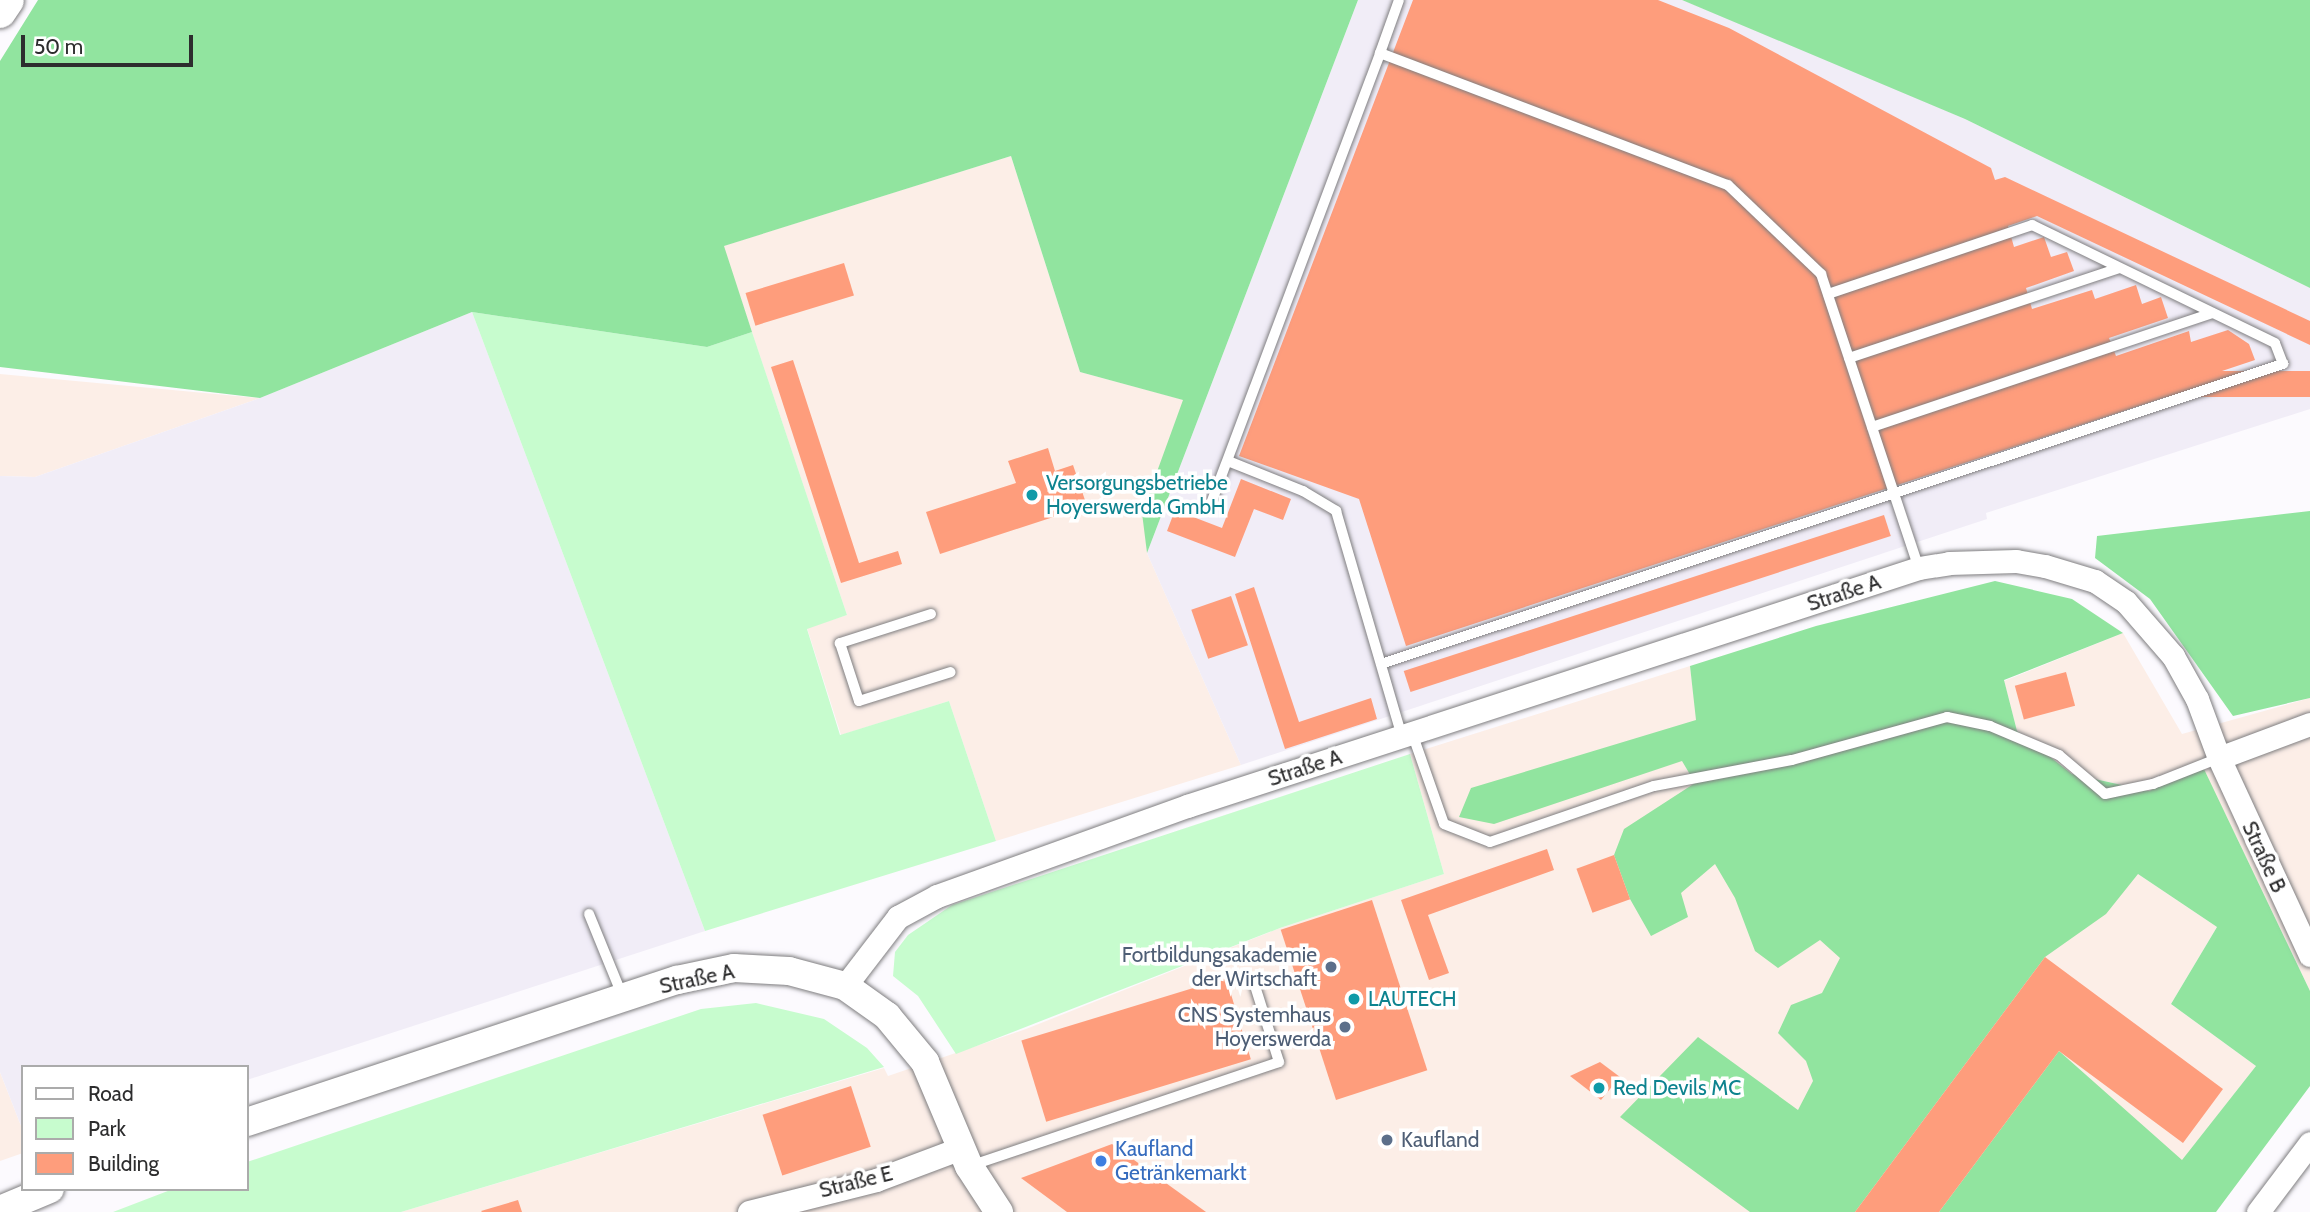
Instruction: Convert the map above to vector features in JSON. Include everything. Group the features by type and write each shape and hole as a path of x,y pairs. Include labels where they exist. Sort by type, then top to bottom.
{"main road":[{"path":"0,12 8,0"}],"street":[{"name":"Straße A","path":"248,1122 677,980 734,968 789,971 845,986 898,917 937,896 1187,806 1919,568 1979,560 2017,561 2095,581 2126,602 2173,656 2197,699 2219,758"},
{"path":"2219,758 2310,724"},
{"name":"Straße B","path":"2219,758 2310,955"},
{"path":"845,986 887,1016 925,1062 965,1157 999,1212"},
{"path":"2258,1212 2310,1143"},
{"name":"Straße E","path":"749,1212 965,1157"},
{"path":"0,1210 45,1191"}],"lane":[{"path":"1210,506 1399,0"},
{"path":"1380,52 1728,185 1821,274 1919,568"},
{"path":"1381,664 2283,364 2275,343 2032,225 1828,294"},
{"path":"1849,358 2119,268"},
{"path":"1872,427 2212,313"},
{"path":"1228,461 1303,491 1336,511 1381,664 1444,824 1490,842 1654,786 1792,760 1947,717 1990,726 2059,755 2105,794 2153,783 2219,758"},
{"path":"931,614 840,643 859,701 951,672"},
{"path":"589,914 623,998"},
{"path":"965,1157 1279,1062 1255,986"}],"shaded area":[{"path":"1358,0 1682,0 1805,49 1965,119 2310,288 2310,409 1986,513 1987,519 1241,765 1147,553"},
{"path":"1011,156 1080,372 1184,400 1143,512 1147,553 1241,765 996,841 949,701 841,735 807,628 847,615 723,246"},
{"path":"472,312 705,931 248,1080 248,1065 21,1065 21,1126 0,1072 0,476 35,477 260,398"},
{"path":"0,374 260,398 35,477 0,476"},
{"path":"2123,633 2182,734 2310,698 2310,991 2203,768 2149,791 2072,774 2017,731 2004,681"},
{"path":"1690,666 1697,720 2138,874 2217,927 2171,1004 2256,1066 2182,1161 1939,1212 401,1212 884,1068 888,1076 1026,1029 1280,928 1444,874 1410,754"},
{"path":"0,1072 21,1126 21,1154 0,1161"}],"green space":[{"path":"38,0 1358,0 1147,553 1142,513 1183,400 1080,372 1011,156 724,246 752,332 707,347 472,312 260,398 0,367 0,61"},
{"path":"1682,0 2310,0 2310,288 1965,119"},
{"path":"472,312 707,347 752,332 847,615 807,629 840,735 949,701 996,841 705,931"},
{"path":"2310,511 2310,698 2233,716 2150,599 2095,558 2097,536"},
{"path":"1995,581 2072,599 2123,633 2004,680 2017,731 2072,774 2149,791 2203,767 2310,991 2310,1086 2216,1212 1939,1212 2059,1051 2182,1160 2256,1066 2171,1004 2217,927 2138,874 2106,914 2045,957 1855,1212 1750,1212 1620,1117 1698,1037 1798,1110 1813,1081 1806,1061 1778,1033 1791,1005 1822,993 1840,958 1820,940 1778,968 1755,951 1735,898 1715,864 1681,893 1688,917 1651,936 1630,899 1614,855 1624,829 1695,783 1682,761 1494,824 1459,817 1471,788 1696,720 1690,666 1816,626"},
{"path":"1410,754 1444,874 1280,928 956,1054 918,996 893,976 895,952 908,935 952,905"},
{"path":"756,1003 824,1019 867,1048 884,1067 401,1212 113,1212 168,1191 248,1191 248,1162 701,1009"}],"building":[{"path":"1413,0 1658,0 1729,28 1991,168 1995,180 2005,177 2310,321 2310,345 2037,216 2008,226 2014,247 2044,237 2051,257 2067,252 2074,271 2026,288 2032,309 2092,290 2095,299 2136,285 2142,304 2161,297 2168,318 2109,338 2116,356 2189,331 2191,342 2228,330 2249,344 2255,360 2201,378 2203,385 1406,646 1359,499 1239,456"},
{"path":"844,263 854,296 755,326 746,293"},
{"path":"793,360 859,563 898,551 902,564 841,583 771,367"},
{"path":"1898,371 2310,371 2310,397 1898,397"},
{"name":"Versorgungsbetriebe Hoyerswerda GmbH","path":"1048,448 1055,471 1073,465 1087,506 940,554 926,512 1016,483 1008,461"},
{"path":"1241,479 1291,499 1283,520 1254,509 1235,557 1167,531 1175,510 1222,528"},
{"path":"1884,515 1891,536 1411,692 1404,671"},
{"path":"1254,587 1299,722 1371,698 1377,719 1285,749 1235,594"},
{"path":"1231,596 1248,645 1208,659 1191,610"},
{"path":"2066,672 2075,706 2024,720 2015,686"},
{"path":"1547,849 1554,870 1428,915 1449,973 1429,980 1401,900"},
{"path":"1614,855 1630,899 1592,913 1576,869"},
{"name":"LAUTECH","path":"1372,900 1427,1070 1336,1100 1281,930"},
{"path":"2045,957 2223,1089 2183,1143 2059,1051 1939,1212 1855,1212"},
{"path":"1226,978 1251,1059 1046,1122 1021,1041"},
{"name":"Red Devils MC","path":"1600,1062 1620,1077 1601,1100 1570,1076"},
{"path":"851,1086 871,1147 782,1176 763,1115"},
{"name":"Kaufland Getränkemarkt","path":"1112,1144 1206,1212 1067,1212 1021,1178"},
{"path":"518,1200 522,1212 481,1211"}],"place":[{"name":"Versorgungsbetriebe Hoyerswerda GmbH","path":"1032,495"},
{"name":"Fortbildungsakademie der Wirtschaft","path":"1331,967"},
{"name":"LAUTECH","path":"1354,999"},
{"name":"CNS Systemhaus Hoyerswerda","path":"1345,1027"},
{"name":"Red Devils MC","path":"1599,1088"},
{"name":"Kaufland","path":"1387,1140"},
{"name":"Kaufland Getränkemarkt","path":"1101,1161"}]}
